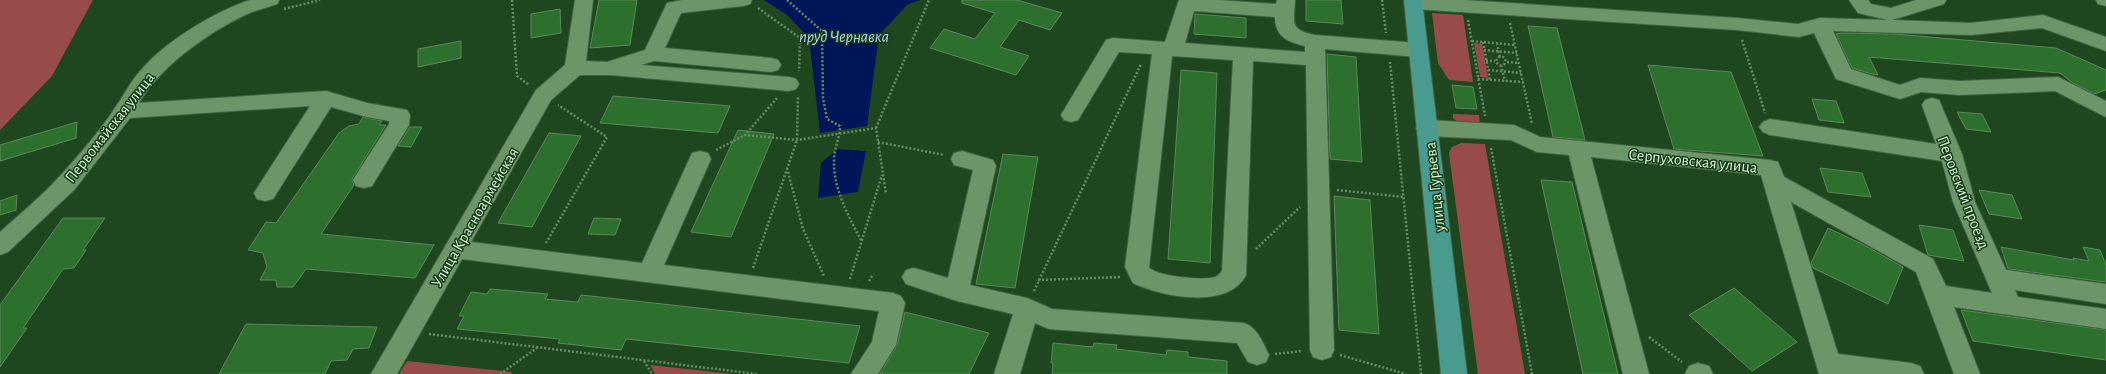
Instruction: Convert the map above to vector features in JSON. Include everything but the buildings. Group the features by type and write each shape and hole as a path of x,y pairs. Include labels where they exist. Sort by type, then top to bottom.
{"main road":[{"name":"улица Гурьева","path":"1414,1 1418,50 1454,374"}],"street":[{"name":"Первомайская улица","path":"0,246 67,183 124,111 138,87 151,71 174,51 226,17 239,10 270,0"},
{"path":"584,0 575,68 608,69 795,85"},
{"path":"1862,5 1891,14 1937,0"},
{"path":"1414,1 1507,9 1544,6 1799,31 1820,24 1971,29 2043,21 2106,44"},
{"path":"653,54 670,4 749,2"},
{"path":"1243,54 1234,276 1226,283 1213,287 1150,282 1141,276 1137,267 1162,49 1188,2 1285,6 1284,28 1287,32 1299,38 1315,51 1322,350"},
{"path":"1820,24 1843,74 1900,92 1920,85 1960,88 2058,84 2106,110"},
{"path":"1071,116 1113,45 1243,54 1389,48 1418,50"},
{"path":"608,69 653,54 771,65"},
{"name":"Улица Красноармейская","path":"384,374 543,95 575,68"},
{"path":"124,111 326,98 366,110 400,115 399,125 364,180"},
{"path":"265,193 326,98"},
{"name":"Перовский проезд","path":"1932,105 1942,135 1951,154 1964,202 2010,306"},
{"path":"1770,127 1951,154"},
{"name":"Серпуховская улица","path":"1427,128 1514,133 1537,144 1770,168 1830,368"},
{"path":"1578,149 1636,374"},
{"path":"648,274 700,159"},
{"path":"957,291 985,166 962,159"},
{"path":"1774,182 1925,266 1938,295 1967,374"},
{"path":"456,249 648,274 748,284 893,303 884,345 864,374"},
{"path":"914,278 957,291 1027,308 1049,319 1244,334 1257,355"},
{"path":"1998,278 2106,294"},
{"path":"1938,295 2106,319"},
{"path":"1007,374 1027,308"},
{"path":"1830,368 1911,374"}],"path":[{"path":"512,0 517,76 607,137 537,260"},
{"path":"787,0 822,31 823,98 827,120 840,126 840,134 834,158 836,183 862,242"},
{"path":"886,194 876,128 929,0"},
{"path":"1382,0 1389,48 1422,374"},
{"path":"748,284 797,140 795,85 800,38 749,2"},
{"path":"1465,6 1532,374"},
{"path":"1507,9 1537,144"},
{"path":"1737,24 1770,127"},
{"path":"1472,42 1515,45"},
{"path":"1483,42 1490,80"},
{"path":"1497,43 1500,57 1507,62"},
{"path":"1027,308 1038,280 1162,49"},
{"path":"1484,50 1517,52"},
{"path":"1495,61 1500,57"},
{"path":"1486,61 1495,61 1501,65 1505,81"},
{"path":"1501,65 1507,62 1519,63"},
{"path":"1488,70 1521,73"},
{"path":"1478,79 1523,82"},
{"path":"700,159 745,135 795,85"},
{"path":"745,135 797,140 876,128"},
{"path":"878,142 962,159"},
{"path":"787,167 803,229 838,296"},
{"path":"838,296 862,242 883,172"},
{"path":"1038,280 1141,276"},
{"path":"408,331 757,374"},
{"path":"1647,336 1699,374"},
{"path":"500,374 538,348"},
{"path":"1257,355 1322,350 1406,374"},
{"path":"644,361 652,374"}],"shaded area":[{"path":"0,0 93,0 52,76 0,130"},
{"path":"1432,13 1463,15 1473,82 1449,80 1438,63"},
{"path":"1474,43 1482,44 1488,78 1480,77"},
{"path":"1453,114 1479,115 1480,127 1458,122 1453,118"},
{"path":"1461,143 1485,144 1525,374 1478,374 1449,153 1452,147"},
{"path":"407,361 512,372 511,374 399,374"},
{"path":"650,365 733,374 655,374"}],"water":[{"name":"пруд Чернавка","path":"764,0 921,0 908,4 879,35 867,126 820,133 809,38 787,15"},
{"path":"838,149 866,151 858,192 818,198 821,163"}]}
